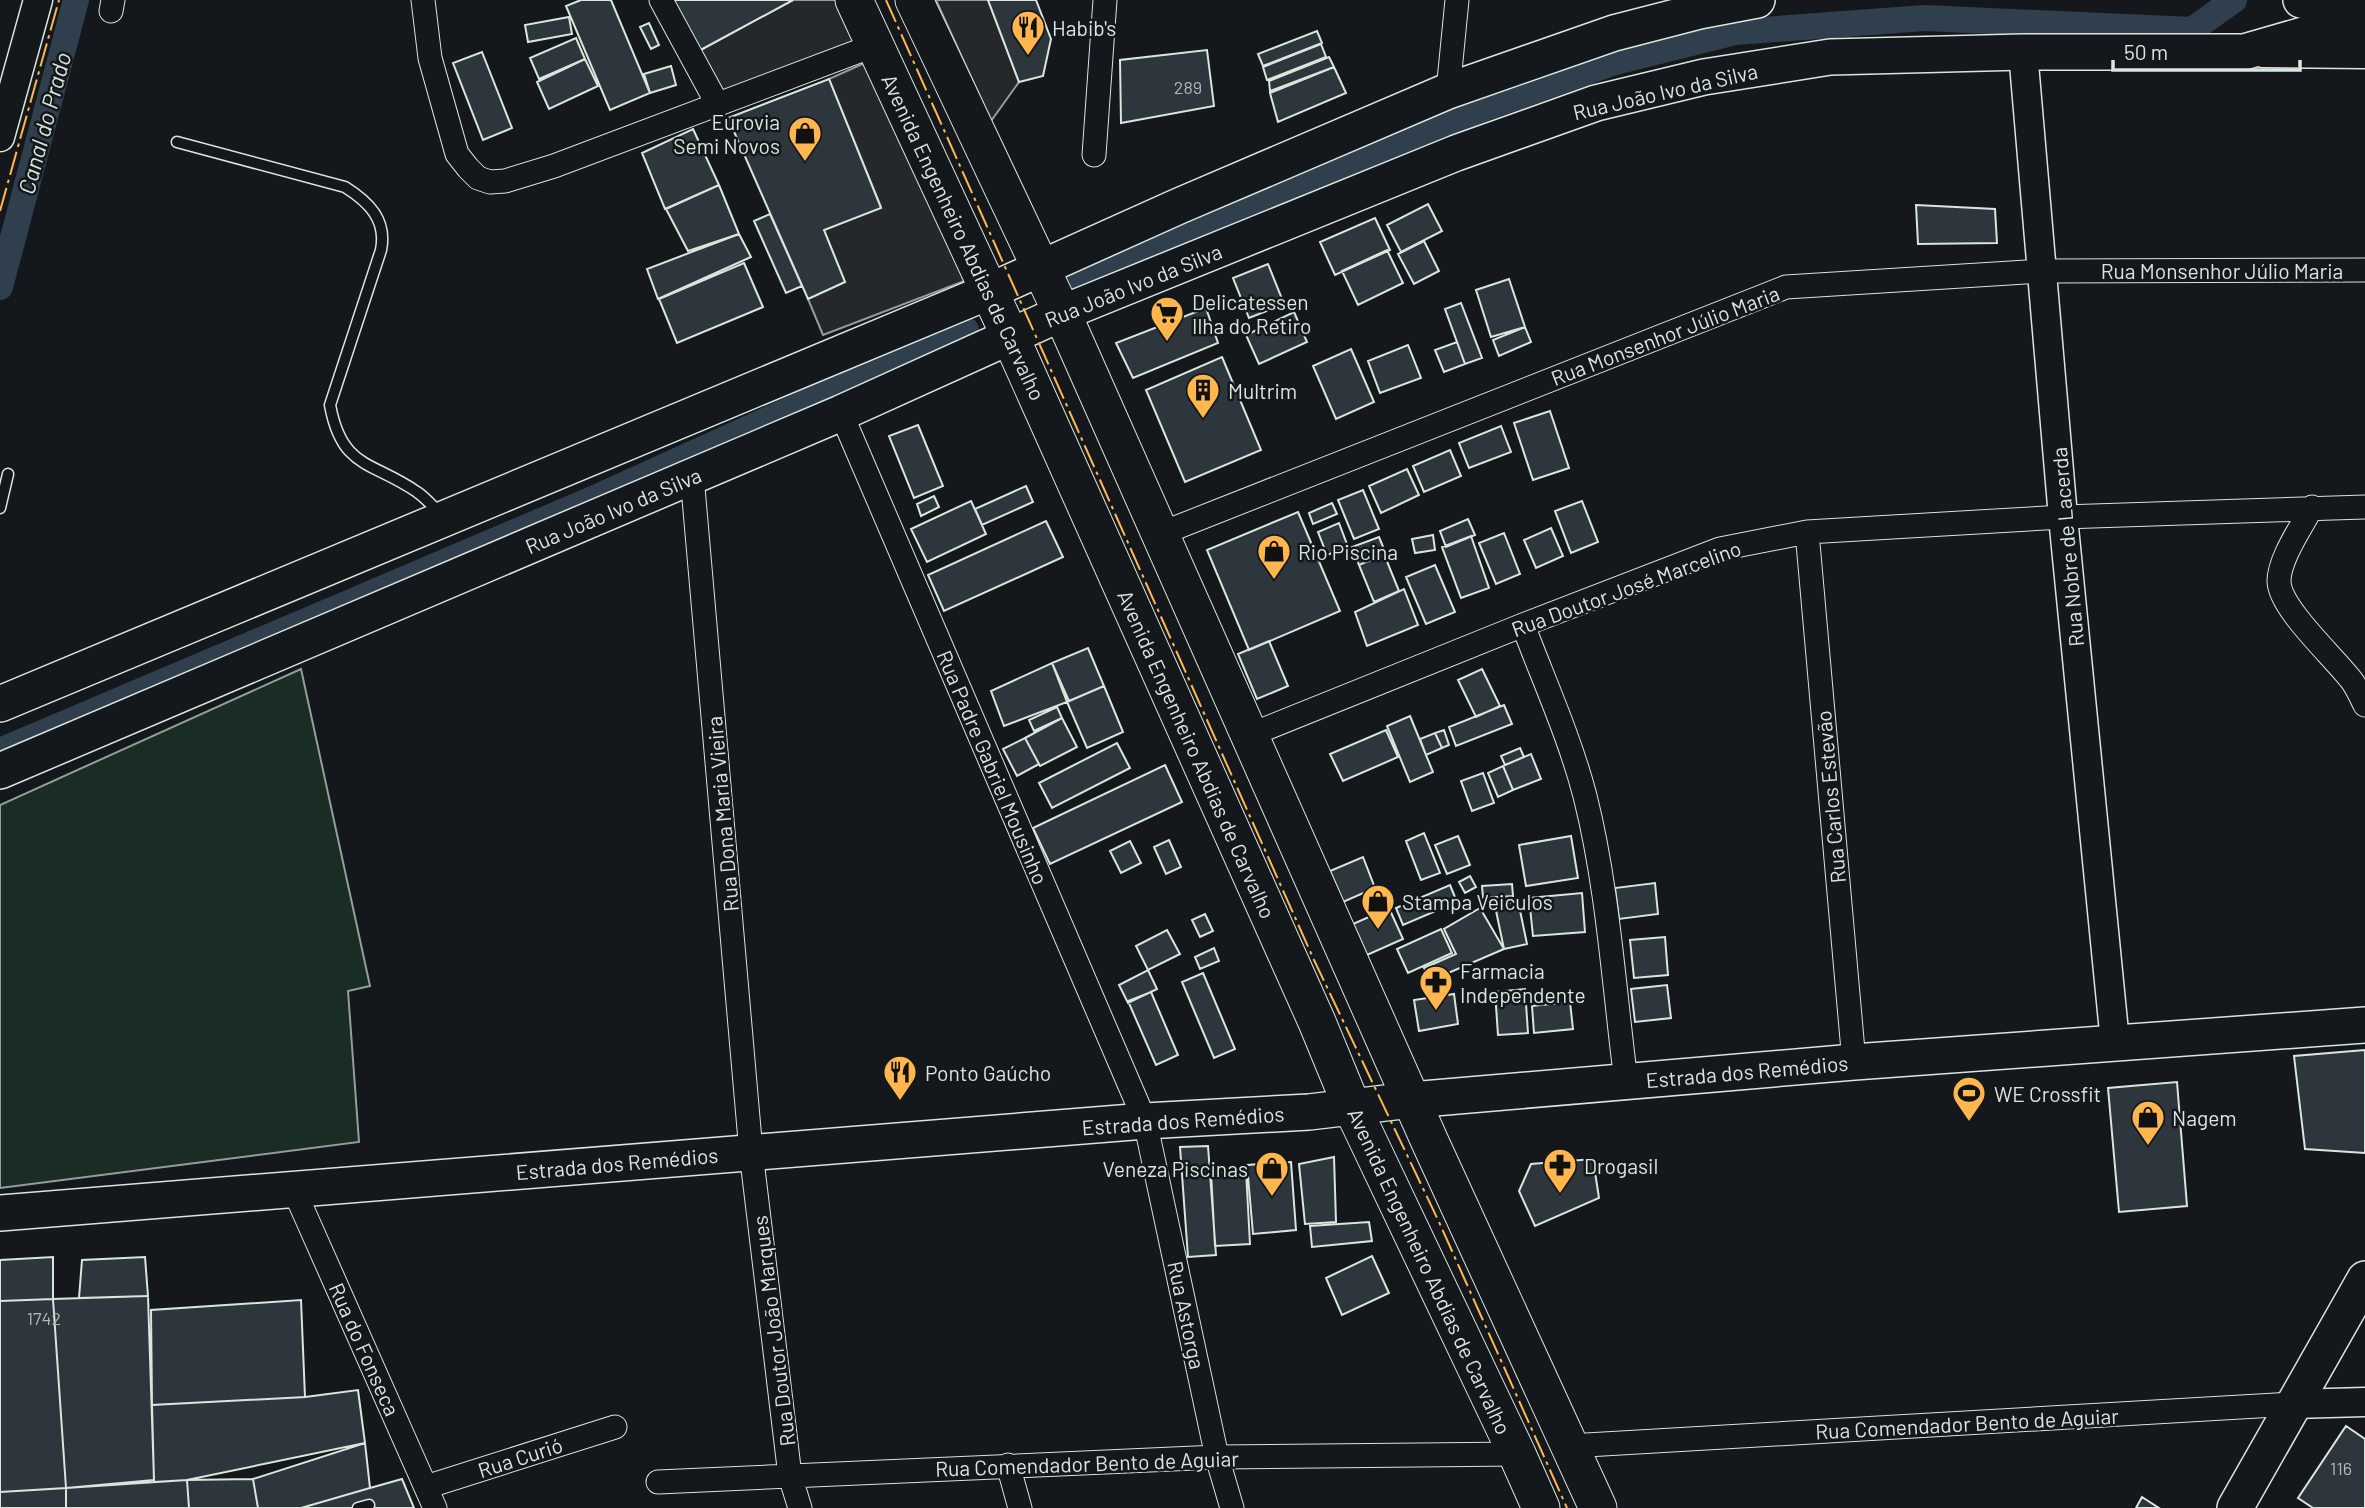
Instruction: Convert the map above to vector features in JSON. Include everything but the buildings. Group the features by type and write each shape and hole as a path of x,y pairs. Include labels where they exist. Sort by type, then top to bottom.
{"highway":[{"name":"Avenida Engenheiro Abdias de Carvalho","path":"854,0 990,291 1353,1107 1541,1508"},
{"path":"915,0 1042,267 1411,1100 1598,1508"}],"main road":[{"path":"0,704 990,291 1179,205 1448,90 1614,33 1699,11 1757,0"},
{"path":"2301,0 2327,6 2365,9"},
{"name":"Rua João Ivo da Silva","path":"0,771 841,413 1062,313 1455,153 1596,103 1704,78 1829,57 2024,52 2244,52 2324,29 2365,23"},
{"name":"Estrada dos Remédios","path":"0,1213 1145,1121 1309,1112 1411,1100 1854,1062 2365,1025"},
{"path":"2235,1508 2365,1279"}],"street":[{"path":"2,127 38,0"},
{"path":"423,0 430,58 457,154 478,178 490,182 505,181 554,166 875,45"},
{"path":"661,0 718,105"},
{"path":"1094,155 1105,0"},
{"path":"1448,90 1457,0"},
{"name":"Rua Nobre de Lacerda","path":"2024,52 2063,517 2115,1042"},
{"name":"Rua João Ivo da Silva","path":"2244,52 2365,54"},
{"name":"Rua Monsenhor Júlio Maria","path":"1160,534 1786,287 2043,271 2365,270"},
{"name":"Rua Padre Gabriel Mousinho","path":"841,413 1145,1121"},
{"name":"Rua Dona Maria Vieira","path":"692,476 751,1152"},
{"path":"2312,507 2281,570 2280,592 2303,624 2353,682 2365,705"},
{"name":"Rua Doutor José Marcelino","path":"1250,735 1720,549 1807,532 2063,517 2365,507"},
{"name":"Rua Carlos Estevão","path":"1807,532 1854,1062"},
{"path":"1523,625 1566,737 1584,796 1599,865 1626,1082"},
{"name":"Rua Astorga","path":"1145,1121 1217,1457 1232,1508"},
{"name":"Rua Doutor João Marques","path":"751,1152 790,1476 800,1508"},
{"name":"Rua do Fonseca","path":"294,1190 436,1508"},
{"name":"Rua Comendador Bento de Aguiar","path":"1569,1446 2365,1402"},
{"name":"Rua Curió","path":"426,1486 615,1427"},
{"name":"Rua Comendador Bento de Aguiar","path":"658,1482 1217,1457 1517,1454"},
{"path":"1008,1465 1020,1508"}],"lane":[{"path":"177,142 345,187 374,210 382,229 381,250 330,405 333,422 343,444 366,467 388,475 418,493 446,518"},
{"path":"0,508 8,474"}],"green space":[{"path":"301,669 370,986 348,991 359,1142 0,1188 0,805"}],"shaded area":[{"path":"793,0 838,0 857,40 717,97 695,53"},
{"path":"936,0 988,0 1019,82 991,121"},
{"path":"869,61 967,280 823,335 808,299 845,282 824,230 881,207 829,79"}],"waterway":[{"name":"Canal do Prado","path":"0,287 76,0"},
{"path":"1079,280 1485,108 1612,63 1736,32 1925,18 2192,30 2234,0"},
{"path":"0,751 588,501 966,330"}],"power":[{"path":"0,211 59,0"},
{"path":"886,0 1314,960 1439,1222 1567,1508"}],"place":[{"name":"Habib's","path":"1028,57"},
{"name":"Eurovia Semi Novos","path":"805,163"},
{"name":"Delicatessen Ilha do Retiro","path":"1167,343"},
{"name":"Multrim","path":"1203,420"},
{"name":"Rio Piscina","path":"1274,581"},
{"name":"Stampa Veiculos","path":"1378,931"},
{"name":"Farmacia Independente","path":"1436,1012"},
{"name":"Ponto Gaúcho","path":"900,1102"},
{"name":"WE Crossfit","path":"1969,1123"},
{"name":"Nagem","path":"2148,1147"},
{"name":"Drogasil","path":"1560,1195"},
{"name":"Veneza Piscinas","path":"1272,1198"}]}
